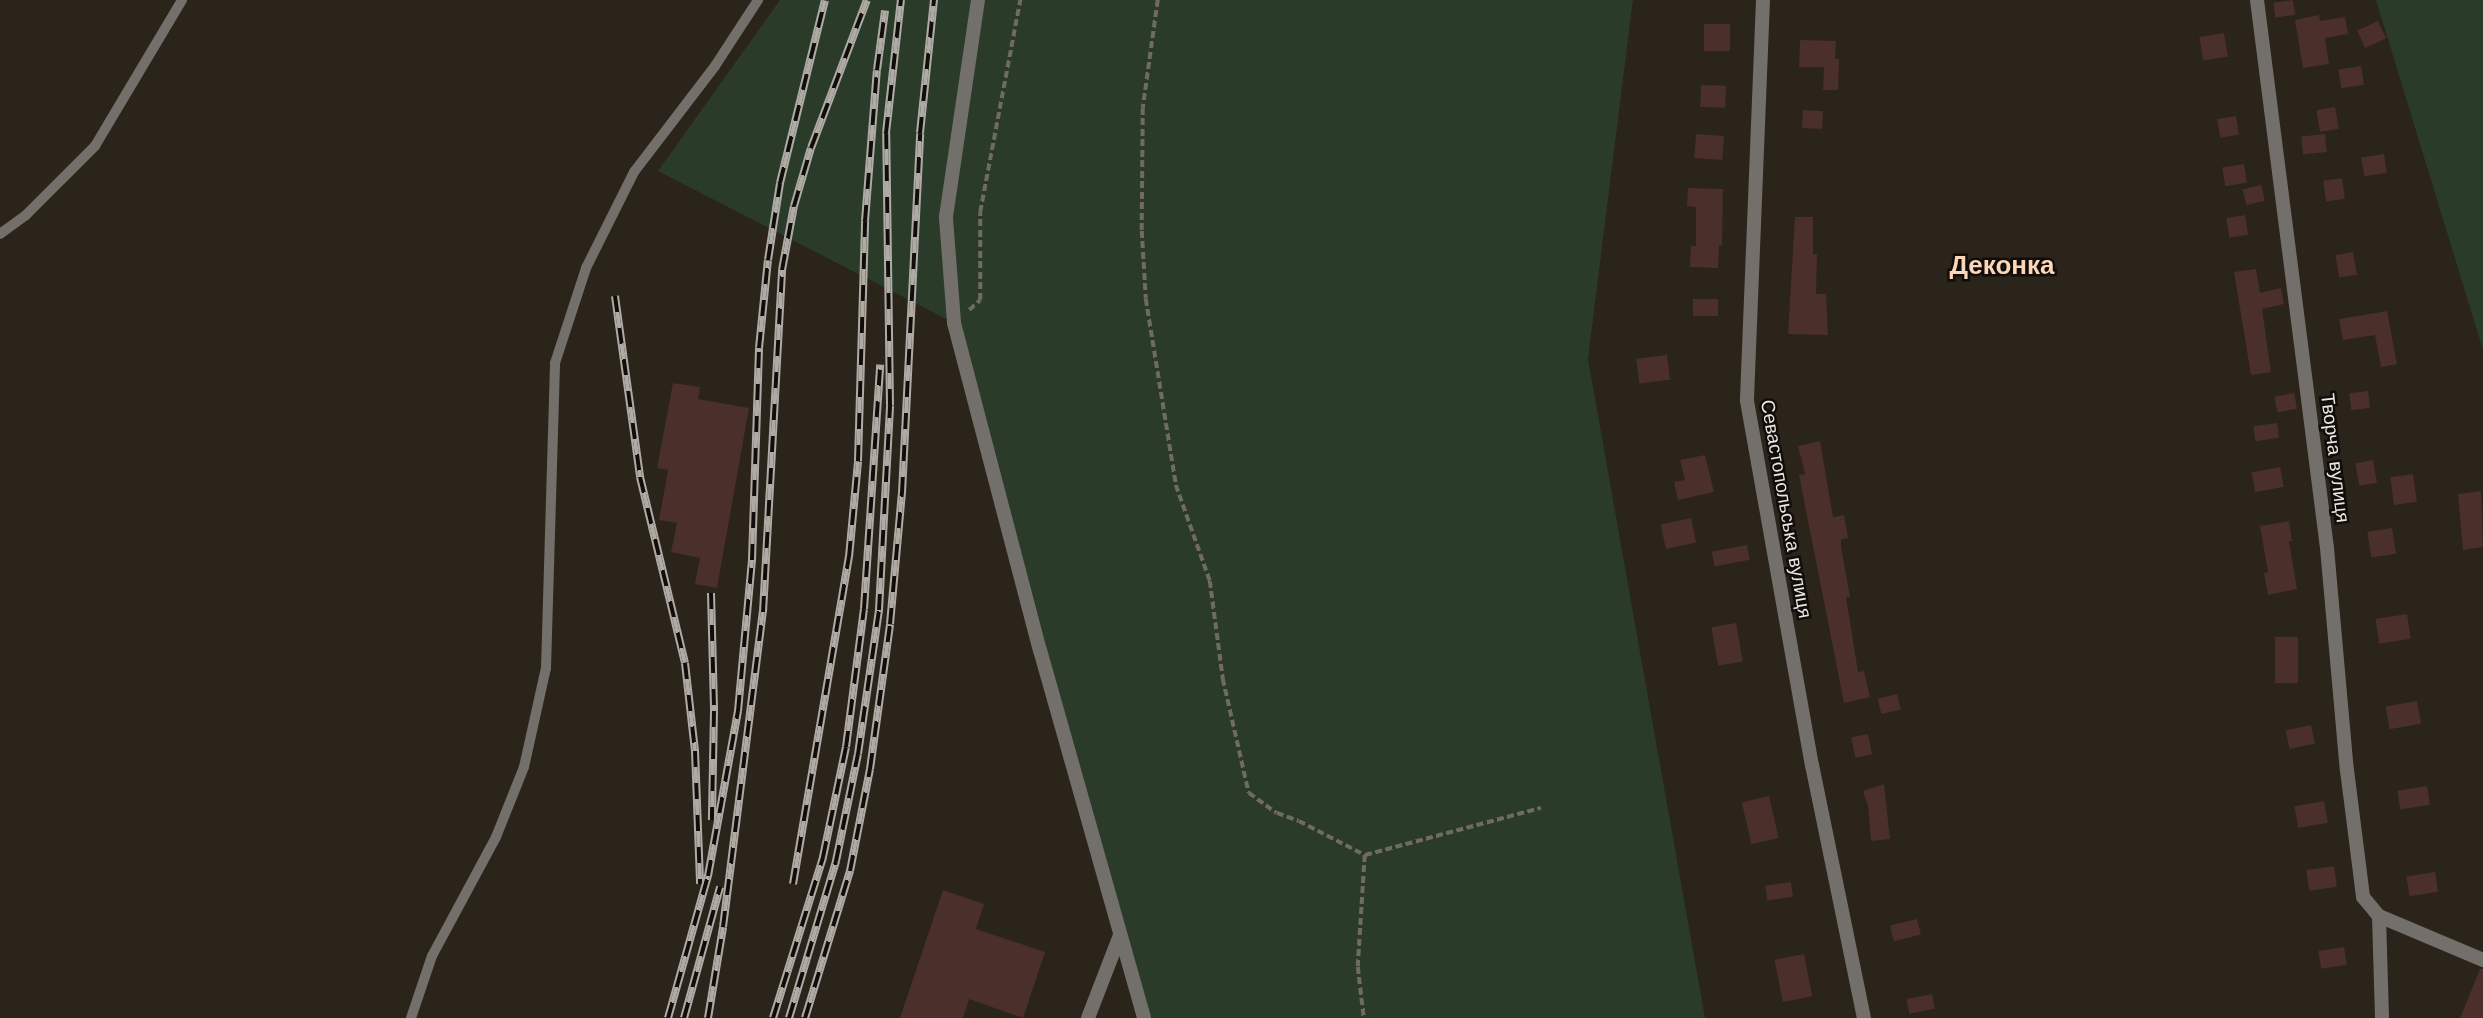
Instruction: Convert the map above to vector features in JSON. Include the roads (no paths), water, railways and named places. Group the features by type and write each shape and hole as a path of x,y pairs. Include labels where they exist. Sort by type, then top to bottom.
{"street":[{"path":"978,0 946,219 954,323 1036,636 1144,1018"},
{"name":"Севастопольська вулиця","path":"1763,0 1747,401 1812,765 1864,1018"},
{"name":"Творча вулиця","path":"2258,0 2327,548 2347,770 2363,897 2379,916 2382,1018"},
{"path":"2379,916 2483,960"},
{"path":"1088,1018 1120,935"}],"lane":[{"path":"0,234 25,216 95,146 182,0"},
{"path":"411,1018 432,956 496,837 524,767 546,668 555,363 586,268 634,172 715,66 758,0"}],"railway":[{"path":"668,1018 708,876 738,711 752,560 759,348 768,260 780,183 825,0"},
{"path":"708,1018 723,927 763,612 782,270 794,206 811,148 867,0"},
{"path":"789,1018 836,861 858,754 879,610 890,405 886,133 901,0"},
{"path":"805,1018 850,871 870,769 890,624 902,493 920,133 934,0"},
{"path":"793,884 849,557 858,461 865,221 877,70 885,11"},
{"path":"615,296 640,477 685,663 695,751 700,884"},
{"path":"773,1018 823,857 846,747 864,609 880,365"},
{"path":"711,593 714,711 712,820"},
{"path":"684,1018 720,887"}],"district":[{"name":"Деконка","path":"2002,266"}]}
